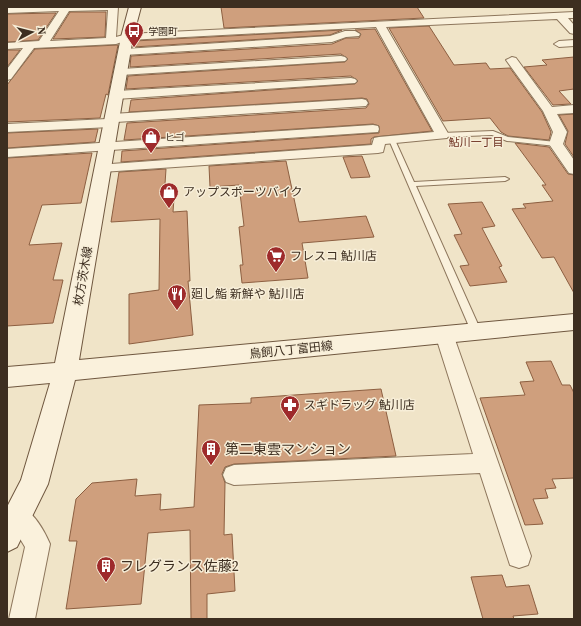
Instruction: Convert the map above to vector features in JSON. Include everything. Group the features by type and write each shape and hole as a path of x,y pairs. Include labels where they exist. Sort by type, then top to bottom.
{"main road":[{"name":"枚方茨木線","path":"13,527 34,484 65,372 112,120 120,72 121,44 135,7"},
{"name":"鳥飼八丁富田線","path":"7,377 574,322"}],"street":[{"path":"7,10 113,7 121,44"},
{"path":"43,44 64,8"},
{"path":"121,44 382,28 514,17 574,15"},
{"path":"560,16 574,31"},
{"path":"7,46 43,44 121,44 332,39 345,34 382,28"},
{"path":"7,153 107,148 248,138 442,135 382,28"},
{"path":"102,168 378,149 381,137 351,81 332,39"},
{"path":"559,44 574,43"},
{"path":"7,76 31,45"},
{"path":"120,72 341,59"},
{"path":"512,60 549,111 560,132 556,144 574,170"},
{"path":"237,66 240,88"},
{"path":"116,95 351,81"},
{"path":"7,128 244,110 362,103"},
{"path":"549,111 574,109"},
{"path":"244,110 248,138"},
{"path":"444,334 519,556"},
{"path":"234,475 488,463"},
{"path":"13,527 38,544 22,619"}],"lane":[{"path":"442,135 493,133 507,139 556,144"},
{"path":"381,137 412,184 476,331"},
{"path":"412,184 505,179"}],"building":[{"path":"221,7 417,7 424,18 224,28"},
{"path":"70,12 106,12 105,37 53,39"},
{"path":"56,13 38,40 7,42 7,14"},
{"path":"429,26 454,65 486,63 490,69 510,68 542,112 551,132 549,140 508,136 501,132 490,118 443,121 389,28"},
{"path":"375,29 432,131 374,137 371,139 371,144 121,162 122,151 379,133 379,126 373,124 124,140 127,123 366,108 369,104 367,99 362,98 129,112 131,100 355,84 358,81 351,76 126,89 128,76 345,62 348,59 341,54 130,67 131,56 332,44 346,38 359,38 361,34 355,30"},
{"path":"342,30 330,35 133,47 134,41"},
{"path":"118,45 108,95 106,94 100,118 7,122 7,85 35,49"},
{"path":"7,50 20,50 7,67"},
{"path":"574,57 574,89 559,91 571,104 553,105 524,67 547,65 542,60"},
{"path":"574,114 574,157 565,144 568,131 559,115"},
{"path":"98,129 95,142 7,148 7,133"},
{"path":"515,143 549,147 568,174 574,175 574,293 554,257 542,258 512,209 526,208 523,204 553,201 542,185 546,185"},
{"path":"92,153 81,203 42,205 29,245 62,243 53,280 63,280 53,323 7,326 7,158"},
{"path":"362,156 370,177 351,178 343,157"},
{"path":"286,161 299,222 366,216 374,237 302,243 308,278 242,283 240,265 243,265 239,227 244,226 239,185 210,187 209,166"},
{"path":"166,169 164,199 174,198 173,212 187,211 190,281 188,281 193,335 129,344 129,294 159,290 160,219 111,222 119,172"},
{"path":"482,202 495,226 482,228 502,266 499,267 507,282 470,286 460,266 469,265 454,235 462,234 448,204"},
{"path":"551,361 562,385 570,385 574,393 574,478 552,479 556,488 545,489 548,498 533,499 543,524 525,525 480,398 525,395 520,382 534,381 526,362"},
{"path":"381,389 396,456 234,464 225,467 222,474 225,483 224,535 232,534 235,591 207,594 207,619 191,619 190,530 148,533 141,604 66,609 77,541 69,541 76,499 92,483 137,479 135,496 161,494 160,510 194,507 199,405 251,403 251,398"},
{"path":"502,575 506,587 529,585 538,614 513,616 514,619 483,619 471,577"}],"place":[{"name":"学園町","path":"134,48"},
{"name":"ヒゴ","path":"151,154"},
{"name":"アップスポーツバイク","path":"169,209"},
{"name":"フレスコ 鮎川店","path":"276,273"},
{"name":"廻し鮨 新鮮や 鮎川店","path":"177,311"},
{"name":"スギドラッグ 鮎川店","path":"290,422"},
{"name":"第二東雲マンション","path":"211,466"},
{"name":"フレグランス佐藤2","path":"106,583"}],"district":[{"name":"鮎川一丁目","path":"476,142"}]}
